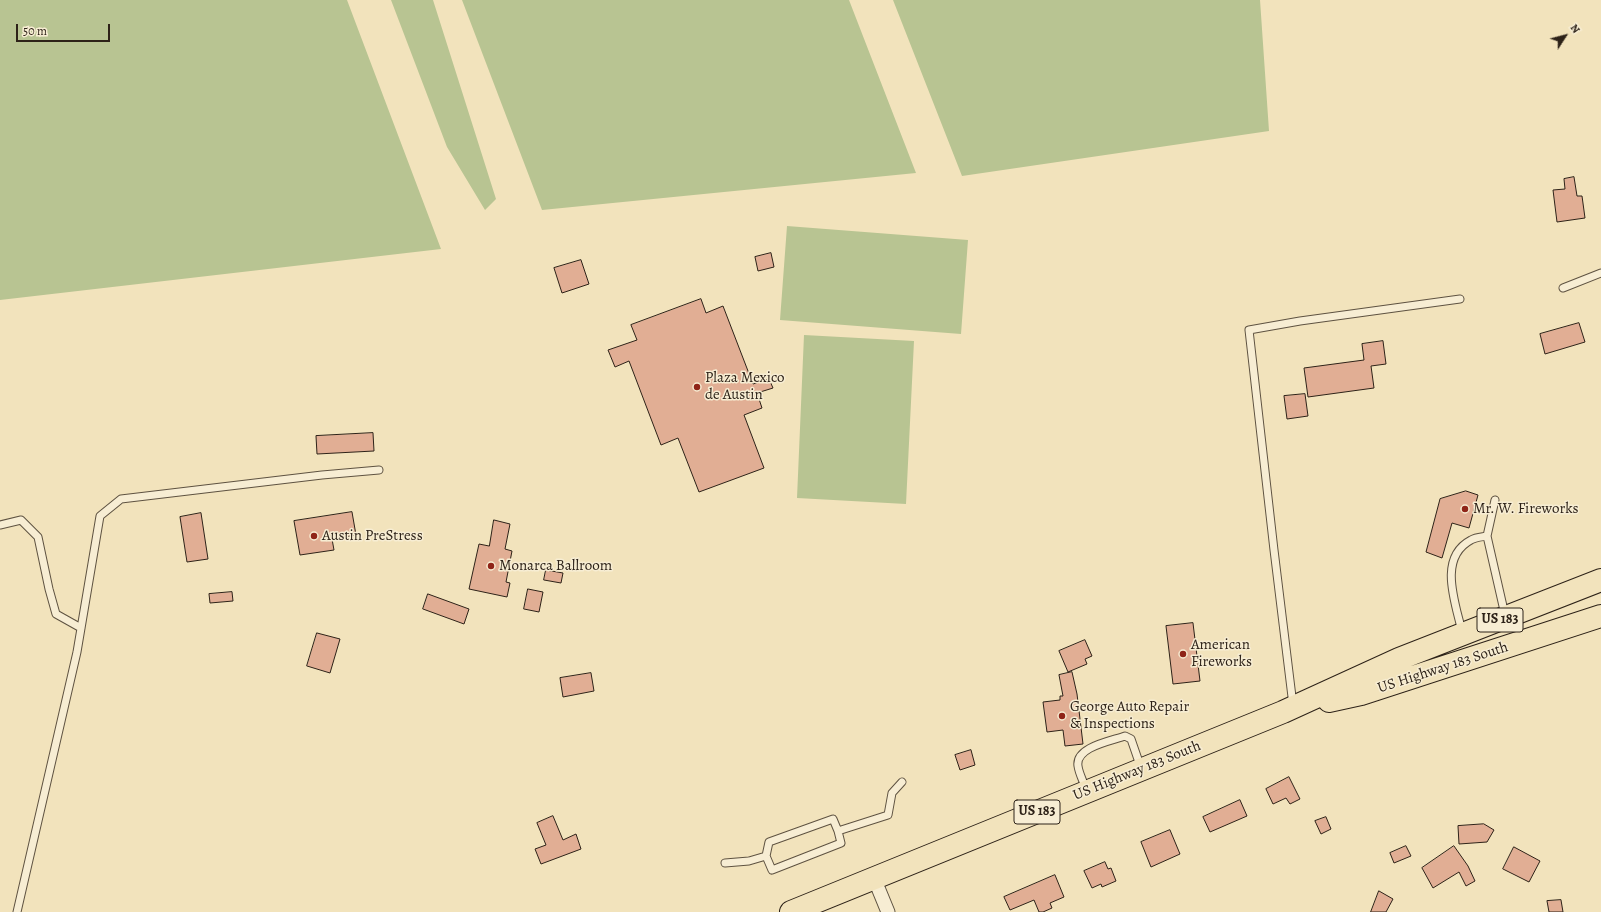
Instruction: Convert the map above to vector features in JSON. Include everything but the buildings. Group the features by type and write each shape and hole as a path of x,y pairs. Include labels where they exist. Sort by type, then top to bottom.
{"highway":[{"name":"US Highway 183 South","path":"791,912 1288,710 1399,659 1601,580"},
{"name":"US Highway 183 South","path":"1288,710 1360,694 1601,616"}],"street":[{"path":"874,878 888,912"}],"lane":[{"path":"1563,288 1601,273"},
{"path":"1288,710 1274,550 1249,330 1300,321 1460,299"},
{"path":"17,912 53,758 81,628 100,516 121,499 322,475 378,470"},
{"path":"1495,500 1487,536 1506,617"},
{"path":"0,525 21,520 38,537 48,588 56,614 81,628"},
{"path":"1463,634 1451,580 1451,570 1454,560 1462,547 1472,539 1487,536"},
{"path":"1087,792 1078,765 1079,756 1086,749 1125,736 1131,739 1142,770"},
{"path":"838,831 888,815 892,793 902,782"},
{"path":"833,819 838,831 841,843 772,870 766,856 769,842 833,819"},
{"path":"726,862 749,861 766,856"}],"green space":[{"path":"0,0 347,0 441,249 0,300"},
{"path":"391,0 433,0 496,199 485,210 447,147"},
{"path":"462,0 849,0 916,173 542,210"},
{"path":"893,0 1260,0 1269,131 962,176"},
{"path":"787,226 968,240 961,334 780,320"},
{"path":"804,335 914,341 906,504 797,498"}],"place":[{"name":"Plaza Mexico de Austin","path":"697,387"},
{"name":"Mr. W. Fireworks","path":"1465,509"},
{"name":"Austin PreStress","path":"314,536"},
{"name":"Monarca Ballroom","path":"491,566"},
{"name":"American Fireworks","path":"1183,654"},
{"name":"George Auto Repair & Inspections","path":"1062,716"}]}
